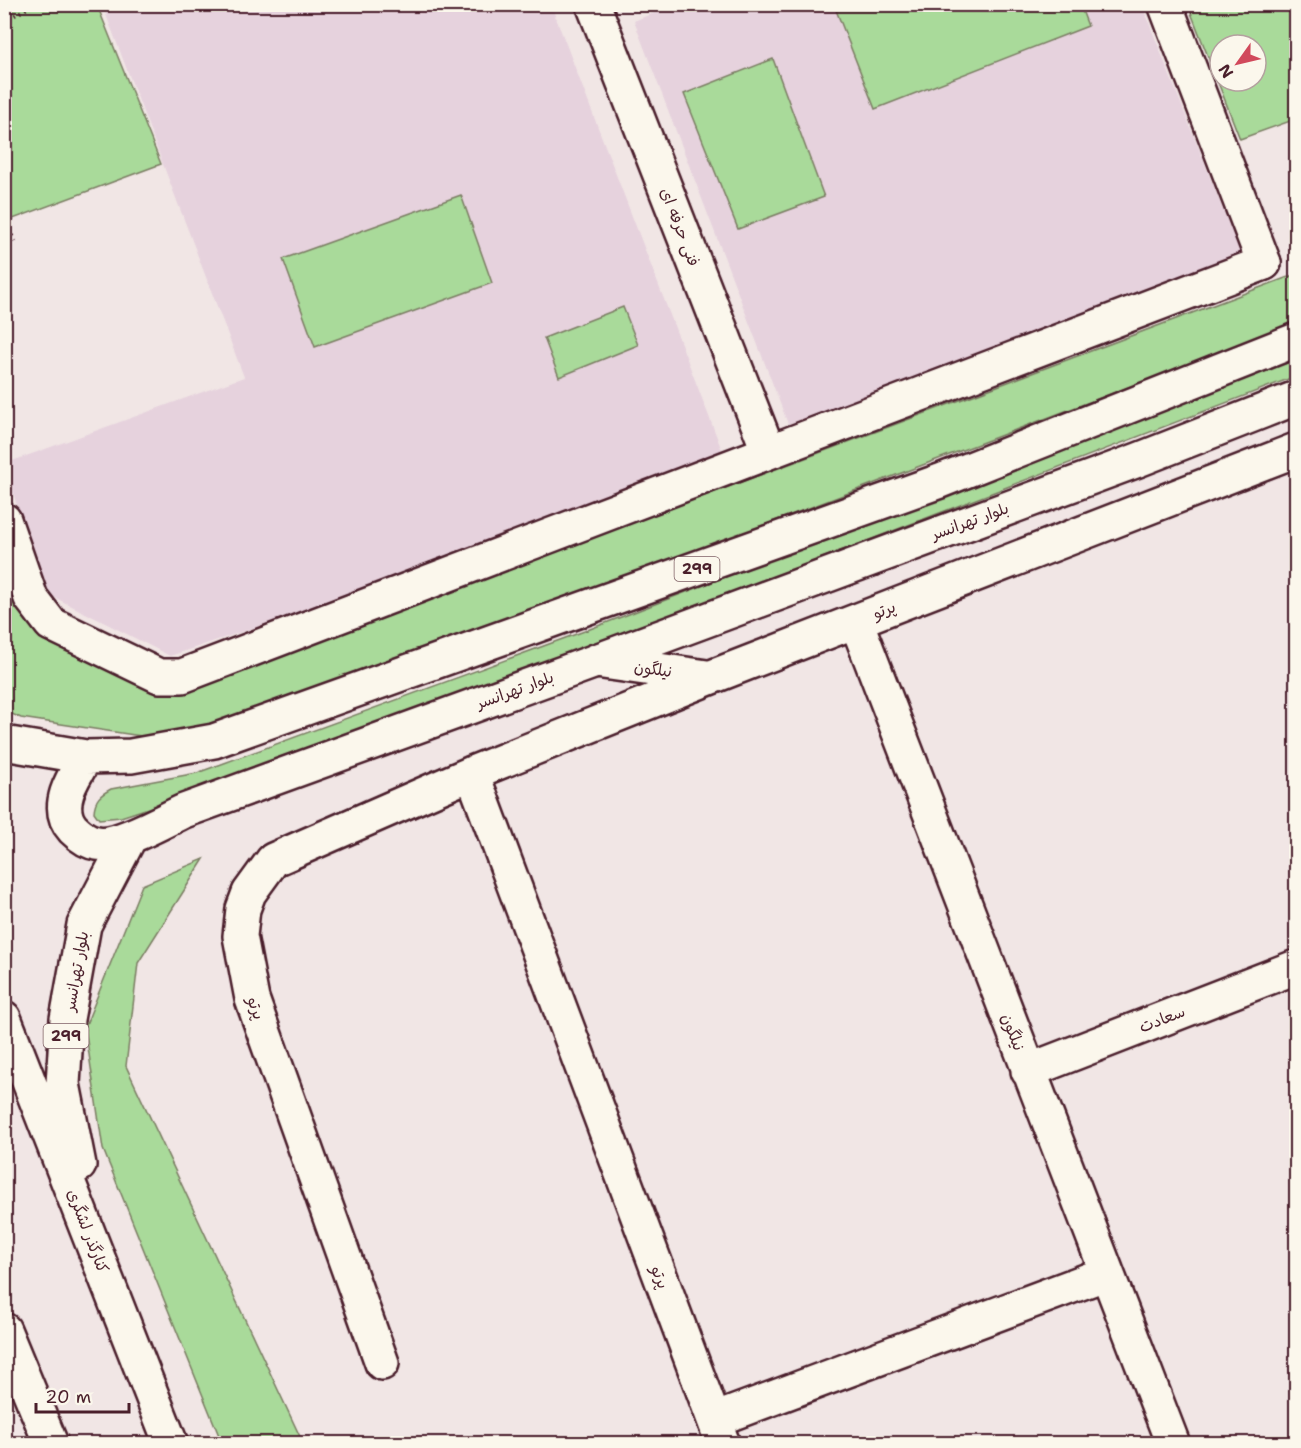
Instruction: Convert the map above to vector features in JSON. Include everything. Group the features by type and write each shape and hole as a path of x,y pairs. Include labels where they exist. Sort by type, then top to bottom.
{"main road":[{"name":"فنی حرفه ای","path":"593,4 768,450"},
{"path":"4,520 31,598 51,624 159,676 182,676 768,450 1264,263 1165,4"},
{"name":"299","path":"4,743 86,757 131,756 214,741 940,481 1296,340"},
{"name":"بلوار تهرانسر","path":"94,1244 63,1084 67,1019 84,925 130,837 184,811 1138,460 1296,398"},
{"name":"پرتو","path":"382,1363 252,999 240,936 243,909 249,893 273,860 472,773 709,678 1296,450"},
{"name":"نیلگون","path":"855,621 1173,1443"},
{"name":"نیلگون","path":"596,661 709,678"},
{"path":"86,757 69,785 64,811 70,825 79,835 98,844 130,837"},
{"name":"پرتو","path":"472,773 718,1432"},
{"name":"سعادت","path":"1028,1071 1296,967"},
{"name":"کنارگذر لشگری","path":"4,1018 171,1443"},
{"path":"718,1432 1107,1273"},
{"path":"4,1330 51,1443"}],"path":[{"path":"4,21 35,4"},
{"path":"4,219 17,246"}],"shaded area":[{"path":"102,4 551,5 723,453 331,602 170,656 44,592 4,464 244,377"},
{"path":"676,4 1142,5 1241,255 1005,349 788,424 634,21"}],"green space":[{"path":"5,4 97,5 161,164 5,222"},
{"path":"834,5 1080,5 1088,26 875,109"},
{"path":"1188,5 1296,5 1296,119 1240,139 1222,93 1268,93 1268,33 1208,33 1208,57"},
{"path":"773,59 824,197 738,229 684,94"},
{"path":"461,195 492,283 315,347 283,259"},
{"path":"1296,274 1296,324 385,668 181,742 21,718 5,711 4,537 49,632 224,676"},
{"path":"623,307 638,345 559,377 544,338"},
{"path":"1296,358 1296,376 760,582 203,790 121,817 99,819 94,812 99,798 111,789 197,773 590,629"},
{"path":"204,859 138,963 126,1066 303,1443 222,1443 103,1149 85,1027 142,885"}]}
